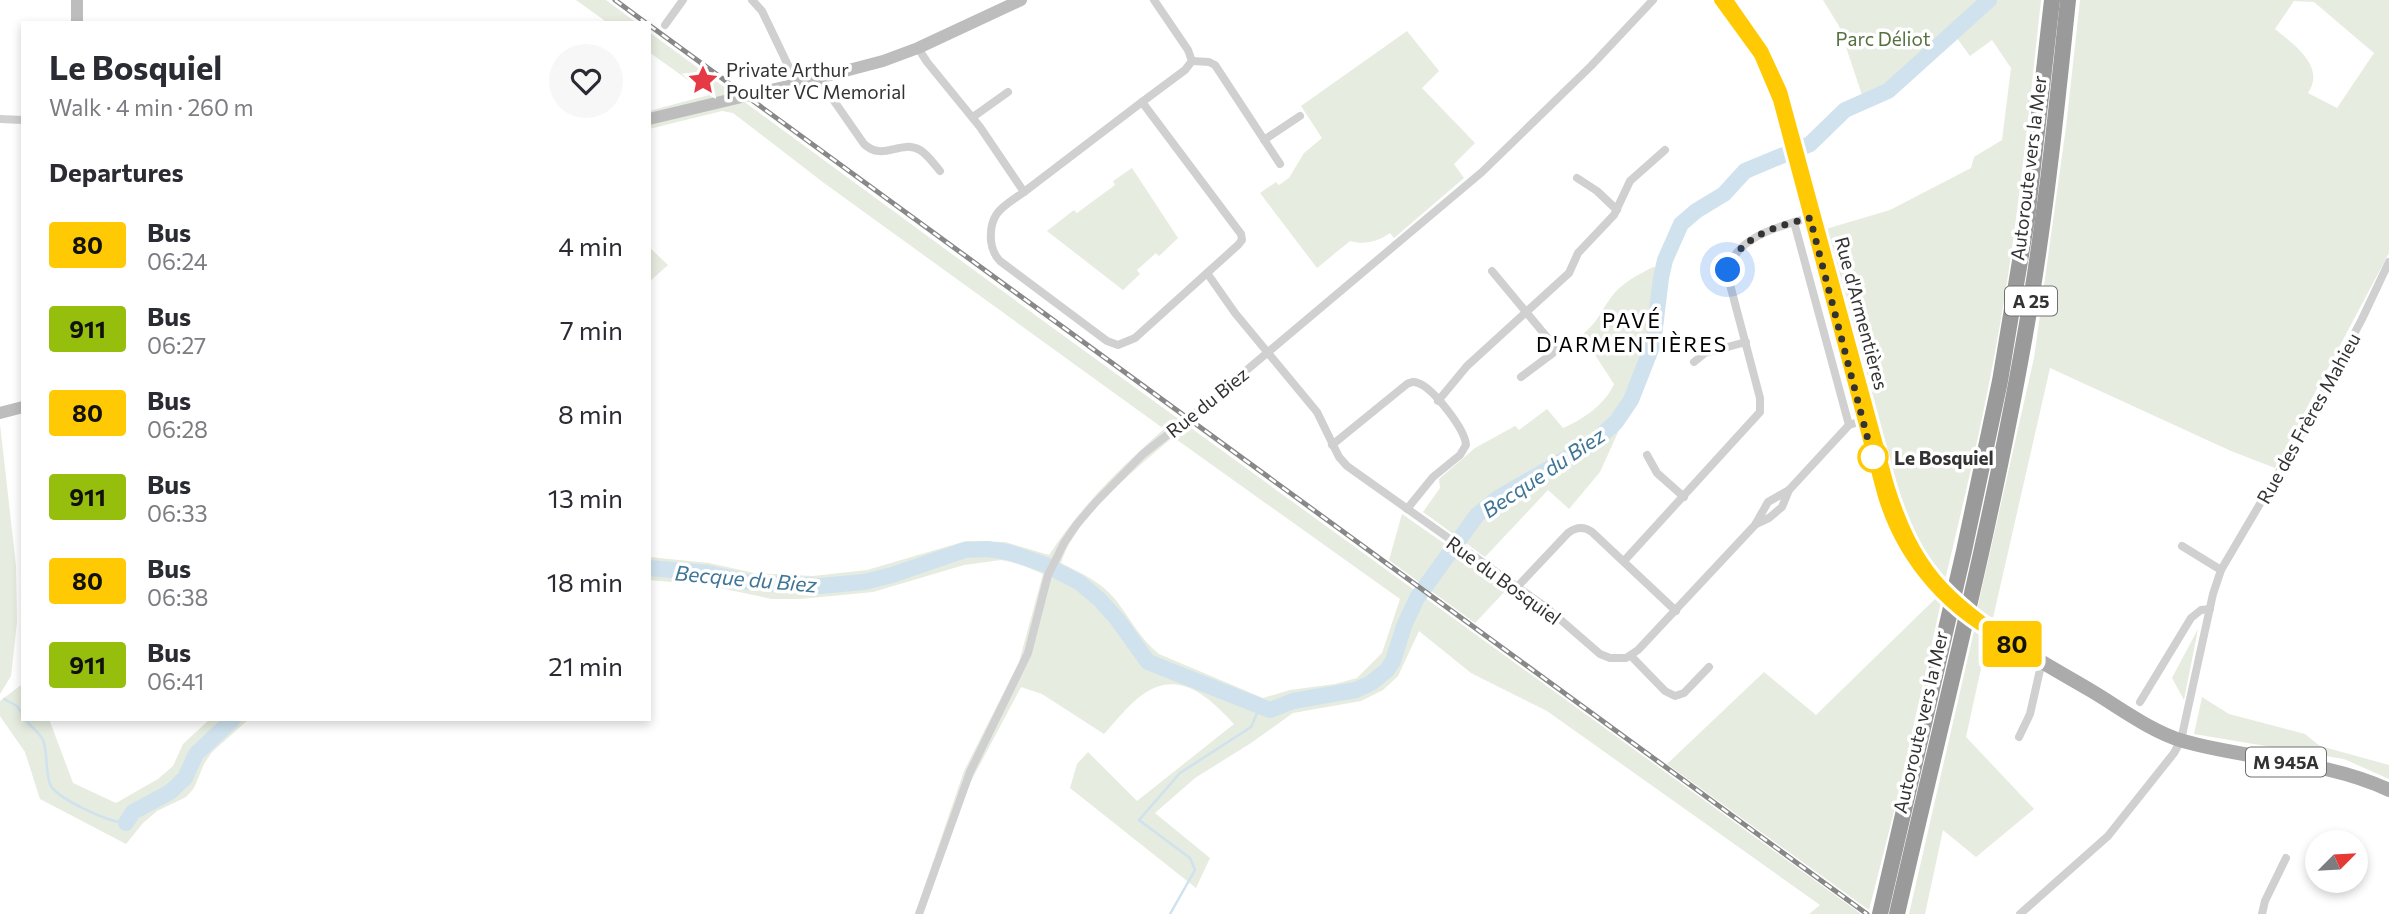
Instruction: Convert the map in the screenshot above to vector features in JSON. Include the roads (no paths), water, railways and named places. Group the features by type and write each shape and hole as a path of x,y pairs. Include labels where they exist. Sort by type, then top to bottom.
{"highway":[{"name":"A 25","path":"1881,910 1991,429 2014,305 2034,163 2052,0"},
{"name":"Autoroute vers la Mer","path":"1897,914 2007,429 2036,273 2068,0"}],"main road":[{"name":"Rue d'Armentières","path":"1719,0 1762,62 1795,151"},
{"name":"Rue d'Armentières","path":"1728,0 1758,42 1773,69 1813,217 1861,421 1917,555 1950,595 2015,645 2162,733 2181,740 2343,774 2389,790"}],"street":[{"path":"77,0 77,21"},
{"path":"666,25 683,0"},
{"path":"752,0 762,11 797,84"},
{"path":"651,119 874,64 918,48 1021,0"},
{"path":"1154,0 1188,50 1192,61"},
{"name":"Rue du Biez","path":"919,914 970,772 1028,653 1048,575 1077,524 1134,464 1482,172 1591,66 1653,0"},
{"path":"918,48 973,117 1024,192"},
{"path":"1142,102 1241,234 1242,240 1131,341 1118,345 1110,343 1000,261 994,254 991,228 993,218 1192,61"},
{"path":"1192,61 1215,65 1280,164"},
{"path":"818,78 864,144 880,152 915,148 928,157 940,171"},
{"path":"973,117 1009,92"},
{"path":"1264,140 1300,116"},
{"path":"0,119 21,120"},
{"path":"1438,401 1467,366 1569,273 1578,253 1609,222 1617,210 1630,181 1665,149"},
{"path":"1577,178 1597,191 1617,210"},
{"path":"1624,561 1760,412 1760,398 1728,278 1730,266 1737,254 1756,236 1772,228 1813,217"},
{"name":"Rue d'Armentières","path":"1794,222 1861,421"},
{"name":"Rue des Frères Mahieu","path":"2181,740 2221,570 2310,418 2362,320 2389,262"},
{"path":"1492,271 1554,344 1556,350 1521,377"},
{"name":"Rue du Bosquiel","path":"1207,273 1230,307 1317,412 1332,445 1347,466 1517,587 1600,654 1616,658 1630,656"},
{"path":"1695,362 1709,352 1746,342"},
{"path":"1332,445 1407,384 1419,383 1461,429 1466,445 1460,455 1433,477 1407,509"},
{"path":"0,413 21,408"},
{"path":"1709,667 1684,693 1675,696 1665,691 1630,656 1676,611 1755,525 1768,502 1789,491 1861,421"},
{"path":"1647,455 1657,473 1684,497"},
{"path":"1755,525 1782,507 1789,491"},
{"path":"1517,587 1568,533 1575,528 1584,528 1592,532 1676,611"},
{"path":"2182,546 2221,570"},
{"path":"2140,702 2191,618 2201,610 2210,609"},
{"path":"2020,737 2030,714 2042,661"},
{"path":"2020,914 2108,836 2174,753 2181,740"},
{"path":"2262,914 2265,901 2286,858"}],"waterway":[{"name":"Becque du Biez","path":"651,568 708,573 747,582 820,586 864,582 965,550 1008,552 1046,565 1080,583 1117,619 1148,662 1270,710 1293,701 1356,690 1371,683 1387,670 1417,598 1477,515 1498,498 1593,443 1616,422 1631,400 1653,344 1665,260 1681,224 1724,194 1745,171 1810,144 1845,110 1888,91 1989,0"},
{"name":"Becque du Biez","path":"4,699 17,706 21,712"},
{"path":"1170,914 1195,870 1190,858 1139,820 1180,773 1251,727 1260,706"},
{"name":"Becque du Biez","path":"27,721 43,740 48,779 54,790 85,809 126,823"},
{"name":"Becque du Biez","path":"126,823 133,812 170,792 185,778 196,754 231,721"}],"railway":[{"path":"615,0 643,21"},
{"path":"651,26 1867,914"}],"place":[{"name":"Private Arthur Poulter VC Memorial","path":"703,80"},
{"name":"Le Bosquiel","path":"1873,457"}],"district":[{"name":"PAVÉ D'ARMENTIÈRES","path":"1632,331"}],"park label":[{"name":"Parc Déliot","path":"1883,38"}]}
